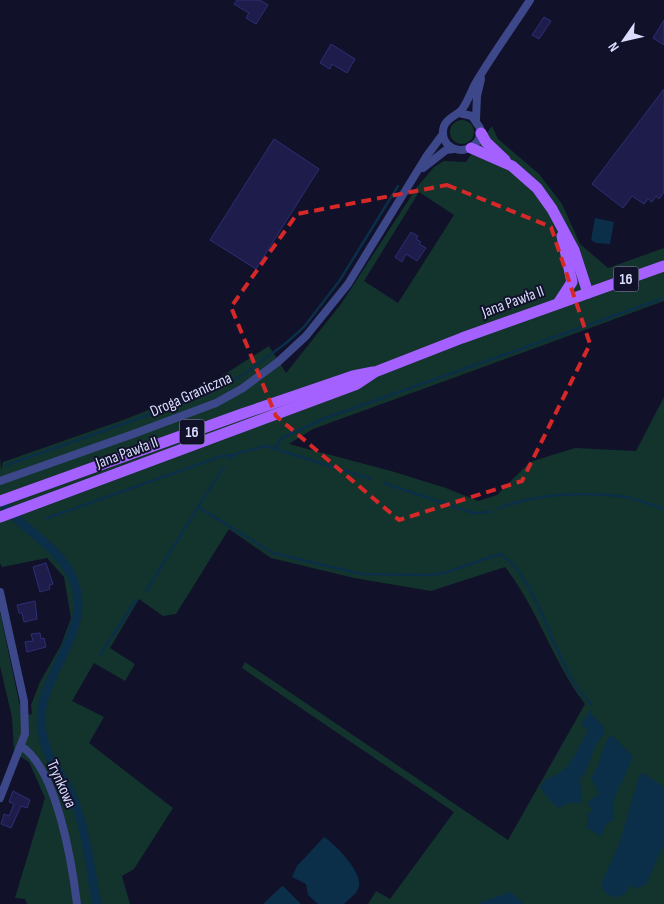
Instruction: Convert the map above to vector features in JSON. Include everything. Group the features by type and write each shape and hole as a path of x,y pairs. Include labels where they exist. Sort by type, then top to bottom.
{"main road":[{"path":"481,133 486,142 537,188 574,250 588,293"},
{"path":"471,148 512,166"},
{"path":"559,222 572,277 571,286 559,303"},
{"name":"Jana Pawła II","path":"5,499 353,376 375,372 664,266"},
{"name":"Jana Pawła II","path":"0,517 357,384 375,372"}],"street":[{"path":"482,75 477,96 476,119 481,133 476,144 471,148 463,151 454,149 449,145 443,134 449,118 459,113 482,75 530,0"},
{"path":"459,113 468,114 476,119"},
{"name":"Droga Graniczna","path":"1,480 136,433 216,402 243,388 271,368 306,336 348,284 417,172 443,134"},
{"name":"Droga Graniczna","path":"417,172 446,150 454,149"},
{"path":"0,592 24,701 26,734 0,798"},
{"name":"Trynkowa","path":"22,746 38,762 66,833 77,904"}],"highlighted area":[{"path":"447,185 551,227 590,344 522,481 399,520 276,416 231,307 297,214"}],"green space":[{"path":"462,120 470,124 474,132 470,140 462,144 454,140 450,132 454,124"},
{"path":"492,126 498,139 539,174 562,204 580,244 608,268 664,248 664,301 313,429 289,444 391,471 446,488 478,501 497,495 530,462 575,448 636,451 664,397 664,904 368,904 376,891 390,899 454,812 242,668 245,662 508,840 585,704 564,671 527,600 505,567 431,591 354,578 271,558 229,529 176,614 163,616 139,599 110,648 135,664 125,681 94,663 72,701 104,717 89,743 173,808 134,869 122,876 130,904 27,904 25,899 15,898 45,798 29,762 14,753 12,717 0,666 0,612 22,716 32,714 31,705 40,682 61,645 71,618 64,577 47,558 2,567 0,563 0,456 1,470 3,462 126,419 203,388 269,346 286,373 341,304 417,187 434,167 444,161 466,162","holes":["419,192 454,215 398,303 364,281"]}],"water":[{"path":"595,218 614,222 610,244 596,243 591,240"},
{"path":"591,710 592,717 595,715 595,719 604,726 604,734 596,744 585,773 580,780 582,803 567,803 559,808 551,802 540,787 547,779 566,768 573,758 588,730 581,724"},
{"path":"610,736 614,737 633,757 613,801 613,820 606,824 601,837 586,827 587,815 592,810 587,802 599,794 591,777"},
{"path":"643,773 664,787 664,844 646,884 633,888 631,883 625,894 616,898 606,894 601,885 620,841 639,776"},
{"path":"324,837 342,853 358,876 357,891 344,904 318,904 308,895 306,884 292,877 297,866"},
{"path":"283,886 301,904 263,904 281,887"},
{"path":"511,892 524,904 477,904 481,902"}],"building":[{"path":"237,0 260,0 268,5 256,24 246,18 249,13 234,4"},
{"path":"544,17 551,21 539,39 532,35"},
{"path":"664,20 664,45 653,38"},
{"path":"331,44 355,59 347,73 332,64 330,69 320,63"},
{"path":"664,89 664,192 659,199 656,196 652,202 648,199 644,204 632,196 623,208 592,184"},
{"path":"274,139 319,169 256,269 210,240"},
{"path":"411,232 418,236 416,239 421,242 419,244 426,248 417,261 406,254 402,262 395,257"},
{"path":"46,563 53,584 49,585 50,589 40,592 33,567"},
{"path":"35,601 37,619 24,622 22,613 19,613 17,605"},
{"path":"40,633 41,639 44,638 46,647 27,652 25,642 33,641 31,634"},
{"path":"13,791 30,800 27,808 21,806 11,828 1,824 4,814 9,816 14,804 9,802"}],"waterway":[{"path":"7,465 205,395 243,375 304,327 340,280 398,186"},
{"path":"275,448 282,438 323,419 664,298"},
{"path":"229,459 238,453 266,446 371,479"},
{"path":"47,518 222,456 233,455"},
{"path":"198,507 224,467"},
{"path":"384,483 473,513 491,512"},
{"path":"499,508 543,497 589,494 636,499 664,509"},
{"path":"0,500 18,520 57,555 72,577 78,597 77,617 71,636 46,692 41,712 42,732 50,758 67,785 76,806 87,848 97,904"},
{"path":"146,591 198,507 273,553 361,574 430,575 444,573 500,554 512,564 523,578 568,672 591,704"},
{"path":"100,655 136,600"}]}
